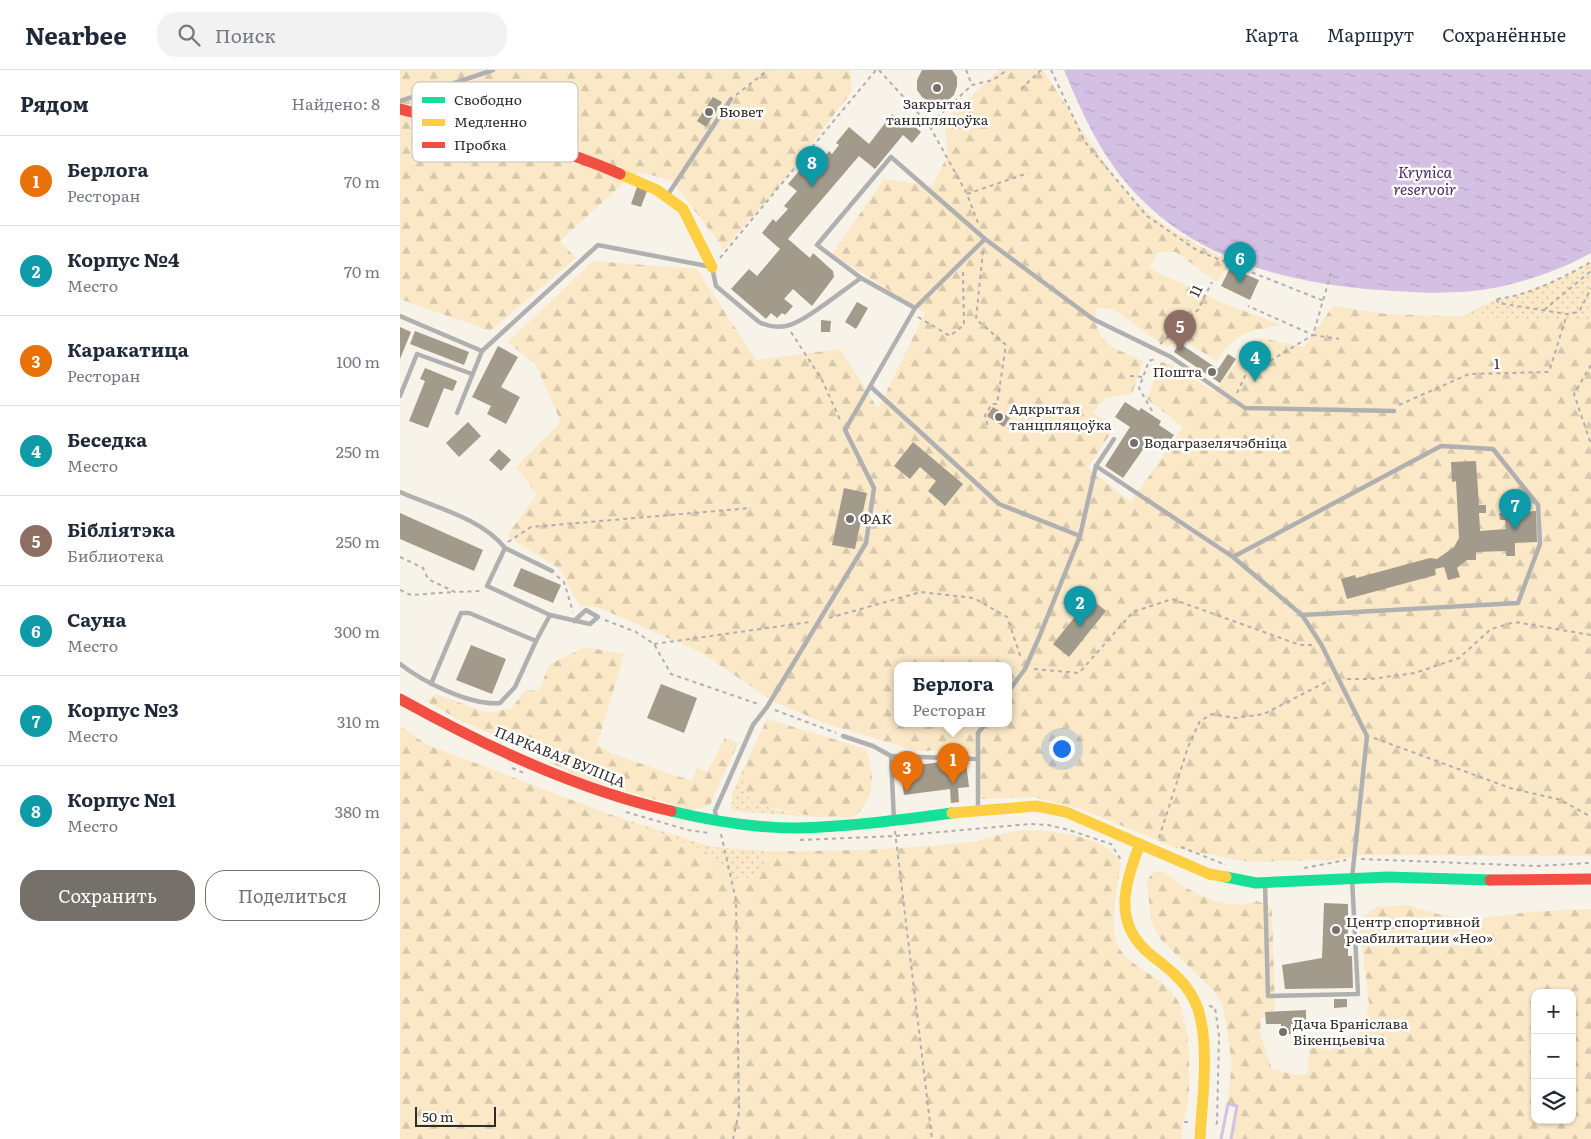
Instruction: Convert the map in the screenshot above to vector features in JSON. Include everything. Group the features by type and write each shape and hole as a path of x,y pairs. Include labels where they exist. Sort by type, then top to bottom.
{"street":[{"path":"578,157 657,190 683,209 712,267"},
{"name":"ПАРКАВАЯ ВУЛІЦА","path":"400,699 451,727 580,784 653,807 718,822 794,828 858,826 1021,806 1049,808 1093,822 1209,874 1265,883 1352,878 1515,881 1591,879"},
{"path":"1140,844 1131,864 1127,884 1124,911 1126,925 1135,941 1148,953 1179,974 1190,990 1199,1012 1202,1046 1200,1139"}],"lane":[{"path":"457,82 493,70"},
{"path":"400,101 412,97"},
{"path":"666,197 731,99"},
{"path":"915,308 861,278 817,245 891,158 984,239 1093,319 1166,355 1246,408 1394,411"},
{"path":"718,822 715,812 753,725 766,707 866,543 874,488 845,430 915,308 984,239"},
{"path":"457,413 482,351 598,245 712,267 716,286 759,322 767,326 787,326 805,317 861,278"},
{"path":"400,316 482,351"},
{"path":"400,396 417,354 472,374"},
{"path":"871,387 999,504 1080,536"},
{"path":"1012,686 1025,668 1080,536 1096,466 1114,439"},
{"path":"1233,557 1441,446 1493,449 1538,505 1540,544 1518,604 1302,615"},
{"path":"1096,466 1233,557 1302,615 1321,644 1367,736 1352,878 1358,994 1268,996 1265,883"},
{"path":"400,492 478,525 496,538 504,548 552,571"},
{"path":"504,548 487,586 550,615 574,621 590,624 598,617 586,610 574,621"},
{"path":"431,684 461,613 469,612 536,642"},
{"path":"400,664 412,674 431,684 487,705 500,703 515,687 550,615"},
{"path":"978,811 978,733 983,727"},
{"path":"842,736 873,746 891,756 978,759"},
{"path":"891,756 894,821"}],"path":[{"path":"731,99 768,70"},
{"path":"712,267 878,70 929,125 967,194 984,239 976,319 1006,345 997,404 992,404 985,415 988,427"},
{"path":"966,70 972,85"},
{"path":"929,125 972,85 993,80 1007,70"},
{"path":"1021,89 1040,70"},
{"path":"1050,70 1085,142 1147,216 1198,251 1324,301"},
{"path":"967,194 1028,173"},
{"path":"915,308 918,318 950,336 964,325 963,262"},
{"path":"1591,262 1564,277 1509,298 1497,299 1498,302 1567,314 1579,312 1591,288"},
{"path":"1544,310 1591,271"},
{"path":"1232,399 1246,376 1313,335 1324,301 1330,273"},
{"name":"11","path":"1154,349 1198,310 1212,282"},
{"path":"1248,306 1313,335 1340,339"},
{"name":"1","path":"1394,411 1402,402 1469,374 1549,372 1567,314"},
{"path":"787,326 822,380 845,430"},
{"path":"1152,411 1139,388 1149,361 1166,355"},
{"path":"1591,365 1574,394 1591,444"},
{"path":"1130,376 1143,377"},
{"path":"504,548 507,542 532,527 751,508"},
{"path":"400,557 423,568 428,579 455,592"},
{"path":"552,571 564,582 570,599 574,621"},
{"path":"400,590 411,595 497,591"},
{"path":"654,644 818,621 922,592 974,598 1007,617 1025,668 1079,673 1133,612 1172,599 1300,645 1315,645"},
{"path":"598,617 636,632 654,644 671,674 842,736"},
{"path":"1339,679 1371,680 1415,673 1459,658 1491,629 1515,622 1591,635"},
{"path":"1159,839 1188,747 1200,721 1212,714 1235,718 1264,714 1331,679 1334,687"},
{"path":"1367,736 1510,788 1561,800 1591,818"},
{"path":"508,766 526,774"},
{"path":"625,811 688,830 730,835"},
{"path":"894,821 932,1139"},
{"path":"718,822 736,900 739,1112 733,1139"},
{"path":"794,840 812,841 1048,825 1111,844 1121,860"},
{"path":"1181,847 1227,865"},
{"path":"1303,868 1355,860 1537,866 1591,864"}],"green space":[{"path":"400,70 850,70 852,91 782,183 724,249 672,181 641,172 628,179 560,241 576,258 490,331 400,299"},
{"path":"999,70 1043,70 1103,161 1130,195 1145,210 1175,232 1231,261 1217,282 1176,252 1158,252 1149,268 1220,302 1282,325 1244,334 1237,338 1216,361 1184,340 1166,347 1113,309 1096,308 1098,330 1102,337 1115,348 1143,361 1132,394 1105,398 1093,412 1115,426 1088,468 1131,502 1183,427 1147,399 1161,362 1172,365 1215,392 1246,348 1262,338 1304,347 1333,306 1386,314 1591,321 1591,856 1362,855 1332,860 1249,862 1176,848 1081,809 1034,797 980,799 980,755 948,750 917,751 826,724 771,700 702,653 600,608 579,605 560,569 507,536 537,494 516,467 561,422 536,365 508,342 593,261 697,269 756,360 840,349 878,409 925,313 832,254 884,179 932,186 948,155 944,121"},
{"path":"1591,262 1591,321 1460,317 1497,299 1509,298 1564,277"},
{"path":"585,647 624,654 597,745 613,754 692,781 697,767 707,772 725,738 738,743 710,805 690,810 579,777 511,742 463,722 426,701 436,694 488,713 512,708 524,691 539,690 550,664"},
{"path":"767,719 866,749 871,768 872,785 866,801 854,817 816,817 753,804 743,785 749,756"},
{"path":"400,726 428,745 706,851 722,872 735,878 743,879 761,875 767,866 766,856 770,851 867,850 940,845 972,842 1020,830 1066,834 1093,841 1114,854 1121,863 1114,917 1115,938 1118,946 1132,962 1169,989 1177,999 1182,1010 1188,1042 1189,1080 1182,1139 400,1139"},
{"path":"749,756 743,785 772,809 816,817 734,811 731,808 733,792"},
{"path":"583,806 713,847 770,851 766,856 767,866 761,875 751,878 743,879 728,876 717,867 706,851"},
{"path":"1162,871 1206,898 1232,904 1256,901 1269,905 1272,911 1275,1007 1270,1013 1261,1018 1260,1034 1272,1069 1296,1075 1307,1074 1310,1046 1330,1050 1355,1038 1363,1030 1369,1004 1359,921 1377,907 1407,905 1441,915 1476,919 1528,912 1591,909 1591,1139 1231,1139 1237,1106 1227,1104 1232,1064 1224,1009 1214,991 1162,941 1151,922 1147,881 1153,872"}],"water":[{"name":"Krynica reservoir","path":"1064,70 1591,70 1591,253 1558,269 1523,281 1484,290 1439,293 1347,287 1283,275 1251,266 1221,254 1192,239 1166,221 1141,199 1116,170 1096,139"}],"building":[{"name":"Закрытая танцпляцоўка","path":"922,70 952,70 957,77 954,95 947,101 939,104 930,102 922,97 917,90 917,80"},
{"name":"Бювет","path":"713,97 722,102 706,127 697,121"},
{"path":"892,114 909,128 912,124 921,132 912,143 903,135 875,169 859,156 788,239 810,258 813,253 833,271 834,277 812,306 793,289 784,299 793,306 785,315 782,313 777,318 771,313 766,319 731,289 749,269 757,276 780,249 762,233 773,219 776,222 788,209 784,206 797,191 788,184 810,158 817,165 829,151 832,154 839,145 836,143 849,127 869,144"},
{"path":"637,187 647,191 641,207 631,204"},
{"path":"1230,268 1259,280 1250,300 1221,286"},
{"path":"857,302 868,308 856,329 845,322"},
{"path":"821,320 831,321 830,332 821,332"},
{"path":"400,327 411,332 400,359"},
{"path":"415,331 469,352 464,365 410,344"},
{"path":"1179,343 1218,369 1228,354 1236,359 1220,383 1174,352"},
{"path":"498,346 518,357 501,387 520,397 506,424 487,414 491,406 472,397"},
{"path":"425,368 457,381 453,391 444,388 428,428 409,421 425,381 420,379"},
{"name":"Водагразелячэбніца","path":"1125,402 1139,411 1141,408 1161,421 1159,425 1174,435 1165,448 1151,438 1123,478 1105,466 1130,427 1115,417"},
{"name":"Адкрытая танцпляцоўка","path":"993,407 1010,418 1004,427 987,416"},
{"path":"468,422 481,436 459,457 446,443"},
{"path":"913,442 963,484 945,506 928,491 936,481 920,467 910,479 894,466"},
{"path":"499,449 511,460 501,471 489,460"},
{"path":"1476,461 1479,505 1486,505 1486,513 1479,513 1480,531 1506,529 1505,520 1500,520 1499,513 1536,511 1537,542 1515,543 1515,556 1506,556 1506,551 1476,552 1476,560 1467,560 1457,568 1460,577 1448,580 1444,567 1435,569 1436,575 1347,599 1341,579 1355,575 1356,578 1430,558 1437,559 1454,547 1459,538 1456,481 1452,482 1451,462"},
{"name":"ФАК","path":"844,488 867,493 855,549 832,545"},
{"path":"400,513 483,550 474,571 400,539"},
{"path":"521,568 561,585 553,603 513,586"},
{"path":"1090,598 1106,611 1069,657 1053,644"},
{"path":"471,645 506,659 492,694 456,680"},
{"path":"661,684 697,698 684,733 647,718"},
{"path":"942,762 943,765 966,762 969,787 958,788 959,802 951,803 950,789 904,795 900,767"},
{"name":"Центр спортивной реабилитации «Нео»","path":"1324,903 1348,904 1348,956 1352,956 1353,988 1285,989 1282,965 1322,958"},
{"path":"1334,999 1347,999 1347,1007 1334,1008"},
{"path":"1306,1010 1306,1029 1295,1030 1295,1024 1291,1024 1291,1034 1281,1034 1281,1024 1266,1024 1265,1012"}],"waterway":[{"path":"1221,1139 1228,1104 1237,1106 1231,1139"}],"traffic: fast":[{"path":"671,811 733,823 796,828 854,825 952,813"},
{"path":"1226,877 1256,883 1388,877 1490,880"}],"traffic: slow":[{"path":"620,174 657,190 683,209 712,267"},
{"path":"952,813 1036,806 1066,812 1209,874 1226,877"},
{"path":"1140,844 1129,874 1126,889 1126,917 1139,943 1185,985 1198,1009 1204,1040 1200,1139"}],"traffic: jam":[{"path":"400,109 412,112"},
{"path":"578,157 620,174"},
{"path":"400,699 465,733 532,764 601,791 671,811"},
{"path":"1490,880 1591,879"}],"place":[{"name":"Закрытая танцпляцоўка","path":"937,88"},
{"name":"Бювет","path":"709,112"},
{"name":"Корпус №1","path":"812,187"},
{"name":"Сауна","path":"1240,283"},
{"name":"Бібліятэка","path":"1180,351"},
{"name":"Пошта","path":"1212,372"},
{"name":"Беседка","path":"1255,382"},
{"name":"Адкрытая танцпляцоўка","path":"999,417"},
{"name":"Водагразелячэбніца","path":"1134,443"},
{"name":"ФАК","path":"850,519"},
{"name":"Корпус №3","path":"1515,530"},
{"name":"Корпус №4","path":"1080,627"},
{"name":"Берлога","path":"953,784"},
{"name":"Каракатица","path":"907,792"},
{"name":"Центр спортивной реабилитации «Нео»","path":"1336,930"},
{"name":"Дача Браніслава Вікенцьевіча","path":"1283,1032"}]}
